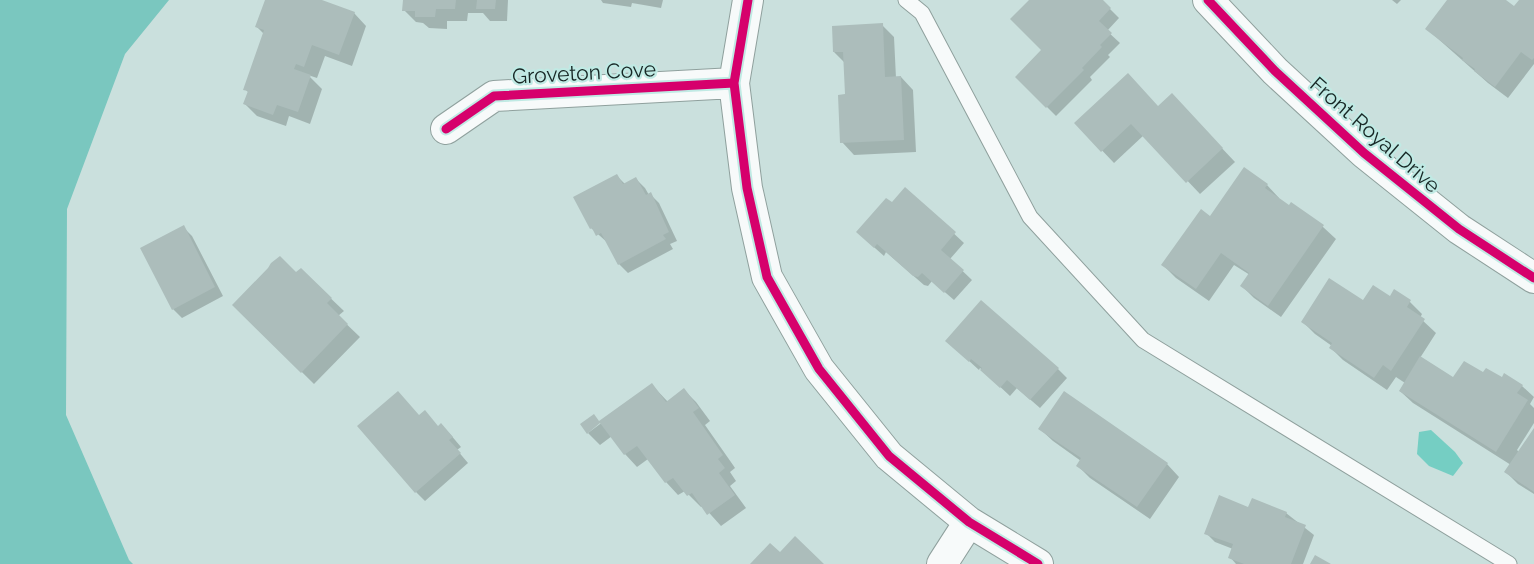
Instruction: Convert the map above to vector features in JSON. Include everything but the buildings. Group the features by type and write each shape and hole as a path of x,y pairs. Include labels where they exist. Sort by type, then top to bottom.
{"street":[{"path":"748,0 734,83 747,189 767,277 819,369 889,456 969,522 1038,564"},
{"name":"Front Royal Drive","path":"1208,0 1275,71 1364,153 1459,230 1534,278"},
{"name":"Groveton Cove","path":"446,129 494,96 734,83"},
{"path":"942,564 969,522"}],"lane":[{"path":"906,0 922,13 1030,217 1143,340 1509,564"}],"shaded area":[{"path":"0,0 169,0 125,54 67,209 66,415 129,560 133,564 0,564"},
{"path":"1431,430 1455,452 1463,463 1453,476 1429,466 1417,454 1419,432"}],"cycle path":[{"path":"748,0 734,83 747,188 767,277 819,369 889,456 969,522 1038,564"},
{"path":"1208,0 1275,71 1364,153 1459,229 1534,278"},
{"path":"446,129 494,96 734,83"}]}
